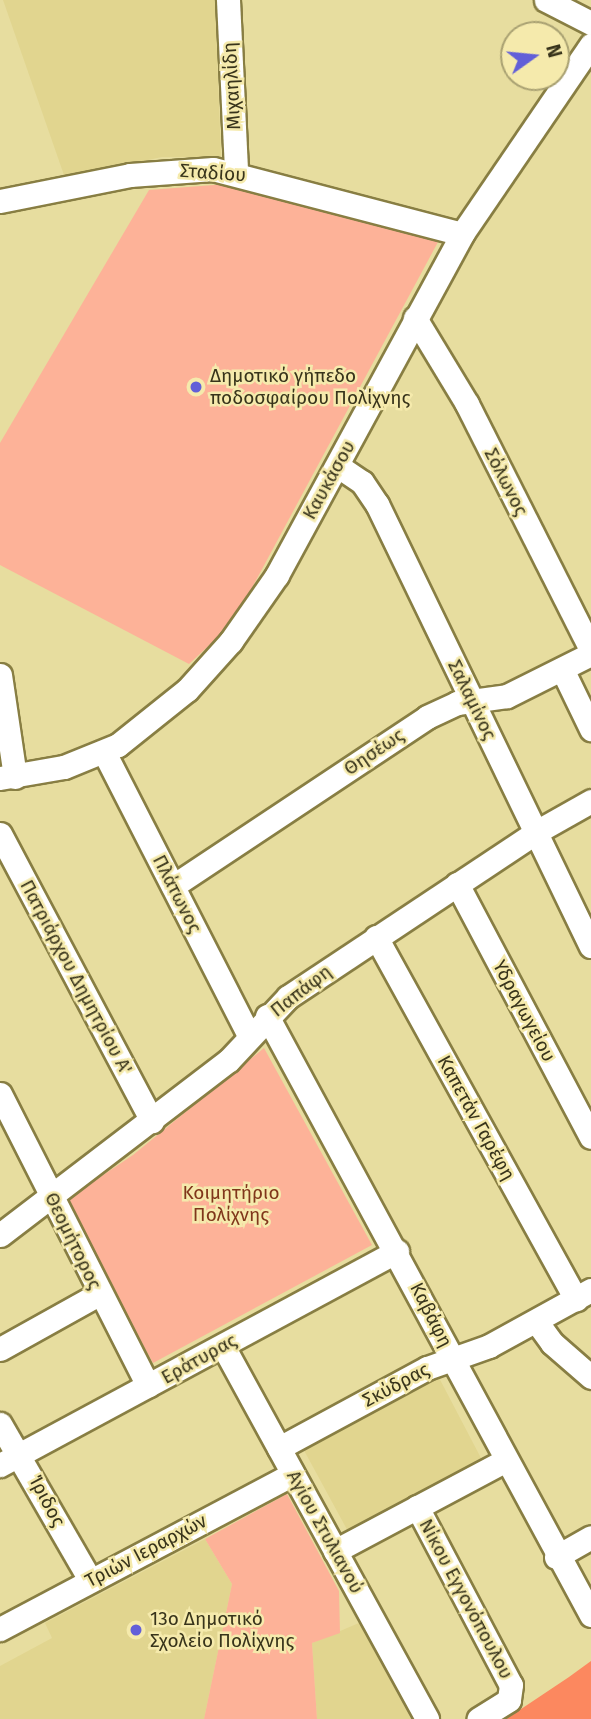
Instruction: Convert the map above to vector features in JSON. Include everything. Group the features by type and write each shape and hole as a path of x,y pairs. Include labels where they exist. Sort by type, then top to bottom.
{"street":[{"name":"Μιχαηλίδη","path":"228,0 236,171"},
{"path":"546,0 591,23"},
{"name":"Καυκάσου","path":"8,778 104,752 171,704 231,641 277,575 462,234 591,45"},
{"name":"Σταδίου","path":"0,201 142,173 236,171 462,234"},
{"name":"Σόλωνος","path":"415,318 467,404 591,652"},
{"name":"Σαλαμίνος","path":"338,466 362,482 377,504 591,946"},
{"name":"Θησέως","path":"173,886 420,721 472,701 507,696 591,652"},
{"path":"562,669 591,729"},
{"path":"0,675 8,778"},
{"name":"Πλάτωνος","path":"104,752 250,1037"},
{"name":"Παπάφη","path":"0,1235 152,1121 250,1037 267,1017 376,937 536,832 591,802"},
{"name":"Πατριάρχου Δημητρίου Α'","path":"0,834 152,1121"},
{"name":"Υδραγωγείου","path":"457,884 591,1137"},
{"name":"Καπετάν Γαρέφη","path":"376,937 583,1295"},
{"name":"Καβάφη","path":"267,1017 397,1251 556,1557 591,1615"},
{"name":"Θεομήτορος","path":"0,1094 99,1294 148,1386"},
{"name":"Εράτυρας","path":"10,1460 397,1251"},
{"path":"0,1349 99,1294"},
{"name":"Σκύδρας","path":"279,1448 453,1358 536,1321 583,1295"},
{"path":"536,1321 552,1343 591,1377"},
{"name":"Αγίου Στυλιανού","path":"223,1346 427,1719"},
{"name":"Ίριδος","path":"0,1424 10,1460 90,1580"},
{"path":"335,1551 506,1460"},
{"name":"Τριών Ιεραρχών","path":"0,1629 293,1474"},
{"name":"Νίκου Εγγονόπουλου","path":"417,1507 513,1691 509,1700 478,1719"},
{"path":"556,1557 591,1537"}],"shaded area":[{"path":"3,0 215,0 221,157 162,157 65,178"},
{"path":"436,1372 482,1460 350,1535 300,1443"},
{"name":"13ο Δημοτικό Σχολείο Πολίχνης","path":"205,1539 232,1584 204,1719 0,1719 0,1666 52,1638 45,1623"},
{"path":"359,1623 411,1719 317,1719 312,1643"},
{"path":"591,1661 591,1719 506,1719 569,1677"}],"green space":[{"name":"Δημοτικό γήπεδο ποδοσφαίρου Πολίχνης","path":"227,184 438,242 233,623 189,664 0,565 0,443 149,190"},
{"name":"Κοιμητήριο Πολίχνης","path":"264,1048 372,1245 153,1363 63,1202 133,1155"},
{"path":"287,1494 339,1591 340,1633 312,1643 317,1719 204,1719 232,1584 205,1539"}],"place":[{"name":"Δημοτικό γήπεδο ποδοσφαίρου Πολίχνης","path":"196,387"},
{"name":"13ο Δημοτικό Σχολείο Πολίχνης","path":"136,1630"}]}
